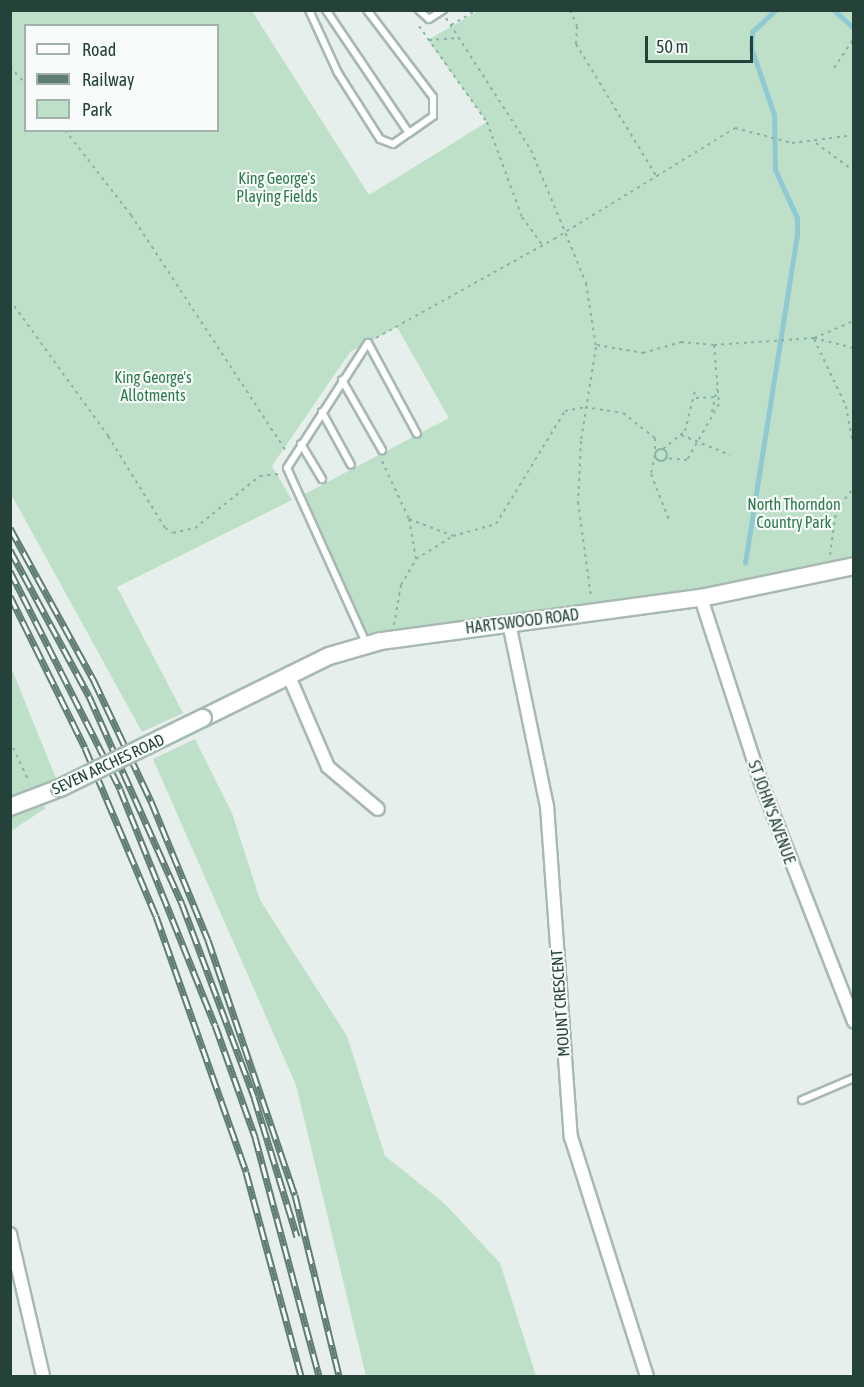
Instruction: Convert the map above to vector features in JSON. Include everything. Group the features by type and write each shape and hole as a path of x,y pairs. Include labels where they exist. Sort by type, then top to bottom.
{"street":[{"name":"HARTSWOOD ROAD","path":"203,718 288,674 367,645 395,639 700,598 854,566"},
{"name":"ST JOHN'S AVENUE","path":"700,598 764,794 854,1022"},
{"name":"MOUNT CRESCENT","path":"509,623 547,806 571,1137 646,1377"},
{"path":"288,674 328,767 378,809"},
{"name":"SEVEN ARCHES ROAD","path":"10,807 60,788 203,718"},
{"path":"10,1234 43,1377"}],"lane":[{"path":"309,10 338,73 380,139 393,144 433,116 433,97 367,10"},
{"path":"326,10 410,133"},
{"path":"419,10 429,19 442,11"},
{"path":"367,645 293,485 289,462 368,342 417,434"},
{"path":"342,380 382,450"},
{"path":"322,412 351,465"},
{"path":"301,444 322,479"},
{"path":"802,1100 854,1078"}],"path":[{"path":"451,25 477,10"},
{"path":"570,10 577,26 576,44 591,73 607,102 622,111 657,177"},
{"path":"442,11 519,130 568,231 585,284 596,345 585,407 578,502 594,612"},
{"path":"416,20 488,122 522,217 542,245"},
{"path":"834,68 854,38"},
{"path":"428,40 459,39"},
{"path":"10,67 24,82"},
{"path":"368,342 568,231 735,128 770,135 792,143 816,143 854,135"},
{"path":"67,132 144,235 289,462"},
{"path":"816,143 854,171"},
{"path":"10,300 108,436 165,528 173,533 195,528 260,476 276,473 293,485"},
{"path":"814,338 854,321"},
{"path":"596,345 643,353 681,342 714,345 814,338 854,348"},
{"path":"814,338 846,406 854,448"},
{"path":"655,454 660,461 666,458 687,460 721,391 714,345"},
{"path":"655,454 681,435 696,398 696,387"},
{"path":"712,413 717,388"},
{"path":"696,398 717,397"},
{"path":"395,639 394,608 416,560 453,536 496,524 555,422 565,411 585,407 623,413 655,438 651,474 669,520"},
{"path":"681,435 730,454"},
{"path":"663,449 666,458"},
{"path":"381,459 409,519 416,560"},
{"path":"834,567 828,546 836,511 854,487"},
{"path":"409,519 453,536"},
{"path":"10,741 35,798"}],"green space":[{"path":"10,11 252,11 369,195 487,122 428,40 478,11 853,11 853,564 367,645 299,497 449,418 397,327 350,352 272,466 292,500 117,587 183,713 142,732 11,494"},
{"path":"10,665 60,788 36,798 46,808 11,831"},
{"path":"195,739 232,813 260,900 347,1036 385,1156 444,1203 500,1263 536,1376 366,1376 296,1085 153,759"}],"waterway":[{"path":"745,563 797,236 797,218 775,170 774,115 751,48 752,32 776,10"},
{"path":"834,10 854,28"}],"railway":[{"path":"10,528 94,681 151,801 208,940 295,1195 339,1376"},
{"path":"10,550 89,696 182,904 254,1097 297,1237"},
{"path":"10,571 120,789 215,1025 255,1137 319,1376"},
{"path":"10,596 85,748 156,916 246,1172 301,1376"}],"park label":[{"name":"King George's Playing Fields","path":"277,187"},
{"name":"King George's Allotments","path":"153,386"},
{"name":"North Thorndon Country Park","path":"794,513"}]}
